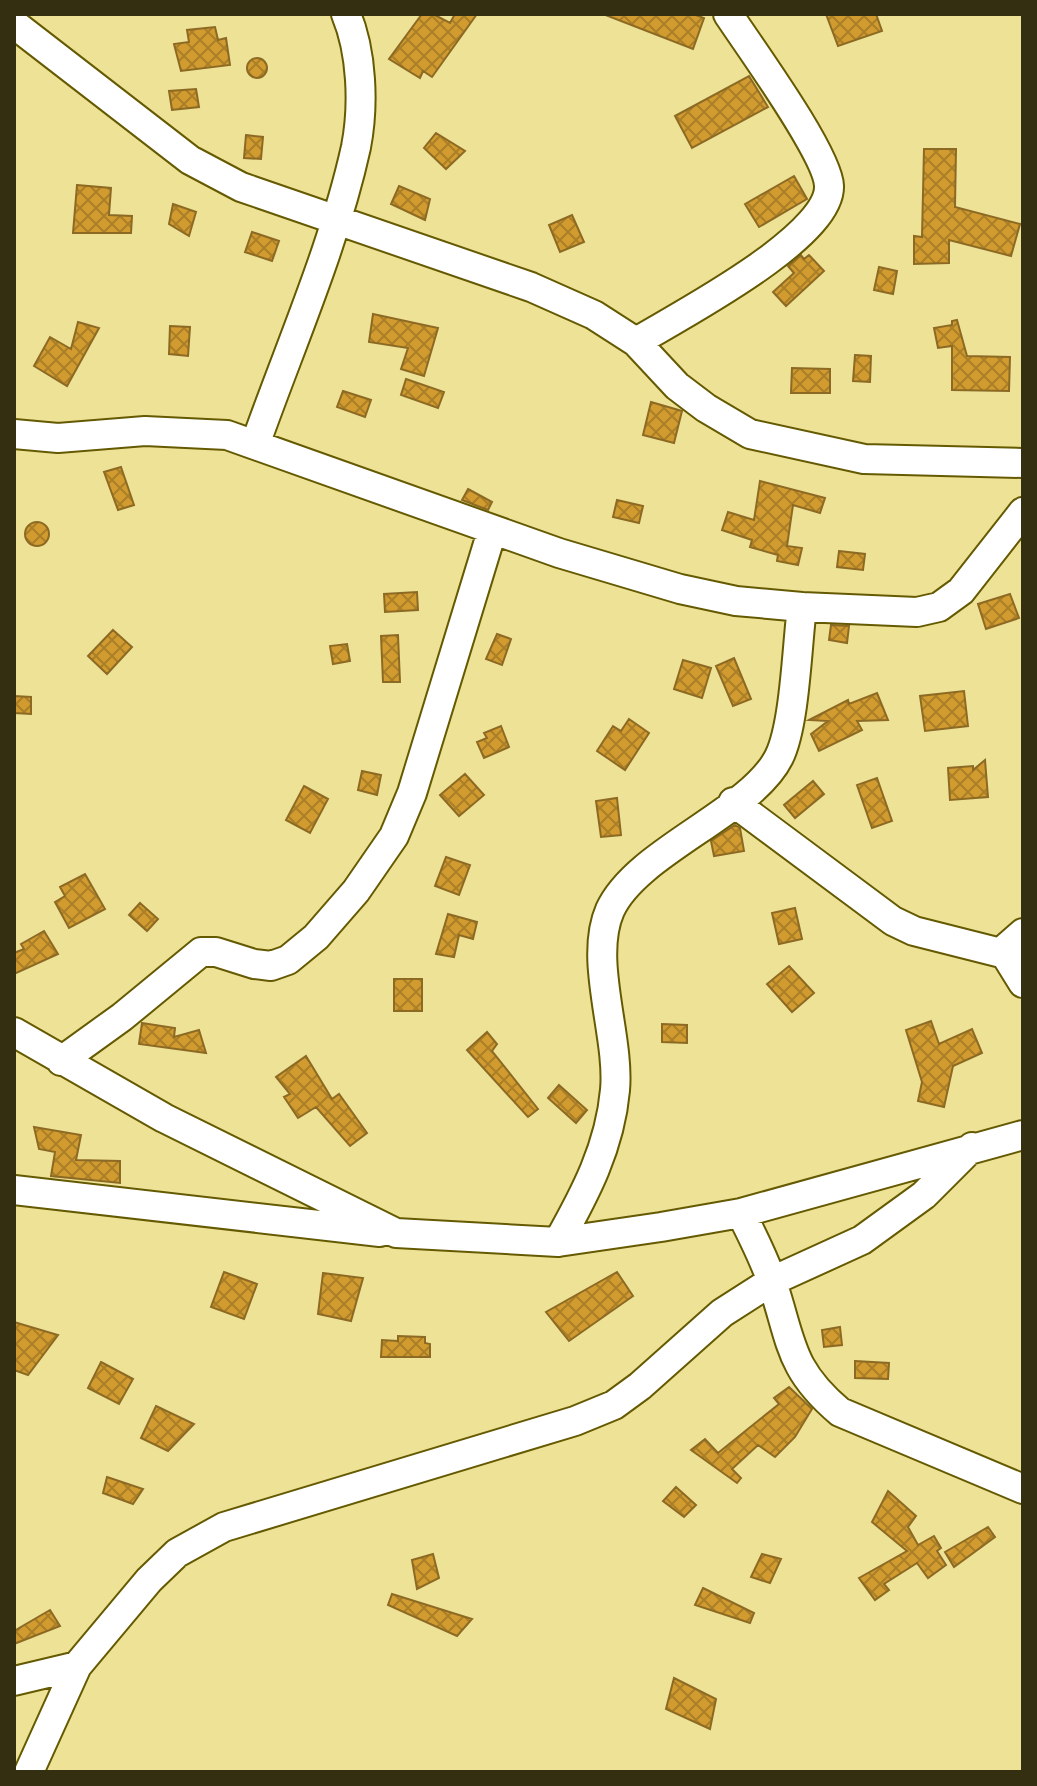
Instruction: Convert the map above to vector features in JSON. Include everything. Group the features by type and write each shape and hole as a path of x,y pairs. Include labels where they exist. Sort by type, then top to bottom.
{"street":[{"path":"256,442 335,218 356,145 360,82 346,14"},
{"path":"636,342 768,260 813,224 828,201 825,169 783,97 728,14"},
{"path":"14,24 190,160 241,187 531,287 594,315 636,342 677,386 750,434 864,459 1023,463"},
{"path":"14,434 58,438 190,431 256,442 492,531 680,589 736,601 802,607 917,612 939,607 961,591 1023,512"},
{"path":"61,1061 122,1017 201,952 216,952 271,966 288,960 316,937 356,891 394,836 412,793 492,531"},
{"path":"558,1242 593,1178 610,1127 615,1062 604,937 611,909 635,880 765,780 781,754 802,607"},
{"path":"733,802 893,921 914,931 1014,944 1023,983"},
{"path":"14,1032 164,1118 396,1233"},
{"path":"14,1190 396,1233 558,1242 741,1213 1023,1135"},
{"path":"29,1772 77,1666 149,1580 198,1538 224,1527 409,1473 614,1405 722,1313 772,1281 862,1240 924,1195 972,1147"},
{"path":"741,1213 772,1281 793,1356 815,1391 840,1412 1023,1489"},
{"path":"14,1681 77,1666"}],"building":[{"path":"422,14 433,14 450,23 455,14 477,14 432,77 423,71 420,78 389,59"},
{"path":"603,14 693,14 704,18 693,49"},
{"path":"826,14 876,14 882,31 838,46"},
{"path":"215,27 218,40 226,38 230,65 181,71 174,44 189,42 187,30"},
{"path":"253,58 261,58 267,68 261,78 253,78 247,72 247,64"},
{"path":"749,76 768,107 692,148 675,116"},
{"path":"196,89 199,107 172,110 169,91"},
{"path":"436,133 465,151 446,169 424,148"},
{"path":"246,135 263,137 261,159 244,158"},
{"path":"924,149 956,149 955,207 1020,224 1011,256 949,240 949,263 914,264 914,236 922,237"},
{"path":"794,176 807,199 759,227 745,204"},
{"path":"77,185 111,188 109,215 132,216 131,233 73,233"},
{"path":"399,186 430,199 425,220 391,204"},
{"path":"173,204 196,212 189,236 169,224"},
{"path":"572,215 584,242 560,252 549,225"},
{"path":"252,232 279,241 272,261 245,252"},
{"path":"801,255 804,259 809,255 824,271 786,306 773,292 794,273 788,266"},
{"path":"879,267 897,271 893,294 874,290"},
{"path":"373,314 438,328 424,376 401,369 408,348 369,342"},
{"path":"957,320 967,356 1010,357 1009,391 952,390 952,346 938,348 934,328 952,325 952,321"},
{"path":"78,322 99,328 67,386 34,366 50,337 71,349"},
{"path":"170,326 190,327 188,356 169,354"},
{"path":"855,355 871,356 870,382 853,381"},
{"path":"792,368 830,369 830,393 791,393"},
{"path":"406,379 444,392 438,408 401,395"},
{"path":"343,391 371,400 365,417 337,407"},
{"path":"651,402 682,411 674,443 643,435"},
{"path":"121,467 134,505 118,510 104,472"},
{"path":"760,481 825,498 820,513 793,505 787,546 802,548 798,565 777,561 778,555 750,547 752,540 722,530 728,512 754,520"},
{"path":"468,489 492,502 488,510 462,500"},
{"path":"617,500 643,506 639,523 613,517"},
{"path":"37,522 48,529 49,534 42,545 37,546 26,539 25,534 32,523"},
{"path":"839,551 865,554 863,570 837,567"},
{"path":"417,592 418,610 385,612 384,594"},
{"path":"1010,594 1019,618 986,629 978,604"},
{"path":"831,625 849,626 847,643 829,640"},
{"path":"113,630 132,647 107,674 88,656"},
{"path":"497,634 511,639 502,665 486,659"},
{"path":"398,635 400,682 383,682 381,636"},
{"path":"347,644 350,661 333,664 330,646"},
{"path":"734,658 751,699 733,706 716,666"},
{"path":"683,660 711,668 702,698 674,689"},
{"path":"964,691 968,726 925,731 920,696"},
{"path":"877,693 888,720 857,721 862,730 819,751 811,734 828,721 809,720 848,700 849,704"},
{"path":"14,696 31,697 31,714 14,713"},
{"path":"629,719 649,733 625,770 597,751 613,726 621,731"},
{"path":"501,726 509,747 484,758 477,742 487,738 484,733"},
{"path":"985,760 988,797 950,800 948,768 973,766 973,770"},
{"path":"362,771 381,775 377,795 358,790"},
{"path":"465,774 484,795 459,816 440,795"},
{"path":"877,778 892,821 872,828 857,785"},
{"path":"813,781 824,794 795,818 784,805"},
{"path":"304,786 328,799 310,833 286,820"},
{"path":"617,798 621,835 601,837 596,801"},
{"path":"735,825 740,828 744,851 714,856 711,841"},
{"path":"446,857 470,865 459,895 435,886"},
{"path":"85,874 105,909 69,928 55,902 65,896 60,887"},
{"path":"140,903 158,919 147,931 129,915"},
{"path":"795,908 802,939 779,944 772,913"},
{"path":"448,914 477,922 473,939 459,935 454,957 436,954"},
{"path":"44,931 58,954 14,974 14,953 24,949 21,944"},
{"path":"789,966 814,993 792,1012 767,984"},
{"path":"394,979 422,979 422,1011 394,1011"},
{"path":"931,1021 939,1044 972,1029 982,1053 953,1066 944,1107 918,1101 922,1082 906,1030"},
{"path":"142,1023 175,1028 174,1037 199,1030 206,1053 139,1044"},
{"path":"662,1024 687,1025 687,1043 662,1042"},
{"path":"487,1032 497,1044 492,1051 538,1109 528,1117 467,1050"},
{"path":"306,1056 332,1099 339,1094 367,1133 350,1146 316,1107 298,1118 284,1097 290,1094 276,1077"},
{"path":"559,1085 587,1110 576,1123 548,1098"},
{"path":"34,1127 81,1135 76,1160 120,1161 120,1183 51,1176 55,1152 39,1149"},
{"path":"224,1272 257,1284 244,1319 211,1307"},
{"path":"617,1272 633,1296 569,1341 546,1312"},
{"path":"323,1273 363,1278 351,1321 318,1314"},
{"path":"14,1322 58,1335 28,1375 14,1370"},
{"path":"840,1327 842,1345 824,1347 822,1330"},
{"path":"398,1336 425,1337 425,1343 430,1344 430,1357 381,1357 382,1340 398,1341"},
{"path":"855,1361 889,1363 888,1379 855,1378"},
{"path":"101,1362 133,1379 119,1404 88,1388"},
{"path":"789,1387 812,1409 795,1437 775,1457 758,1445 732,1469 741,1478 737,1483 691,1450 705,1439 718,1453 779,1404 774,1398"},
{"path":"156,1406 194,1424 168,1451 141,1438"},
{"path":"107,1477 143,1489 133,1504 103,1493"},
{"path":"676,1487 696,1505 684,1517 663,1501"},
{"path":"888,1491 916,1516 908,1527 918,1545 934,1536 941,1548 937,1551 946,1565 928,1578 917,1563 884,1584 889,1590 875,1600 859,1578 907,1551 872,1522"},
{"path":"988,1527 995,1537 954,1567 945,1552"},
{"path":"433,1554 439,1578 417,1589 412,1560"},
{"path":"762,1554 781,1559 770,1583 751,1577"},
{"path":"703,1588 754,1613 750,1623 695,1605"},
{"path":"392,1594 472,1619 457,1636 388,1605"},
{"path":"50,1610 60,1626 14,1644 14,1631"},
{"path":"674,1678 716,1699 710,1729 666,1709"}]}
